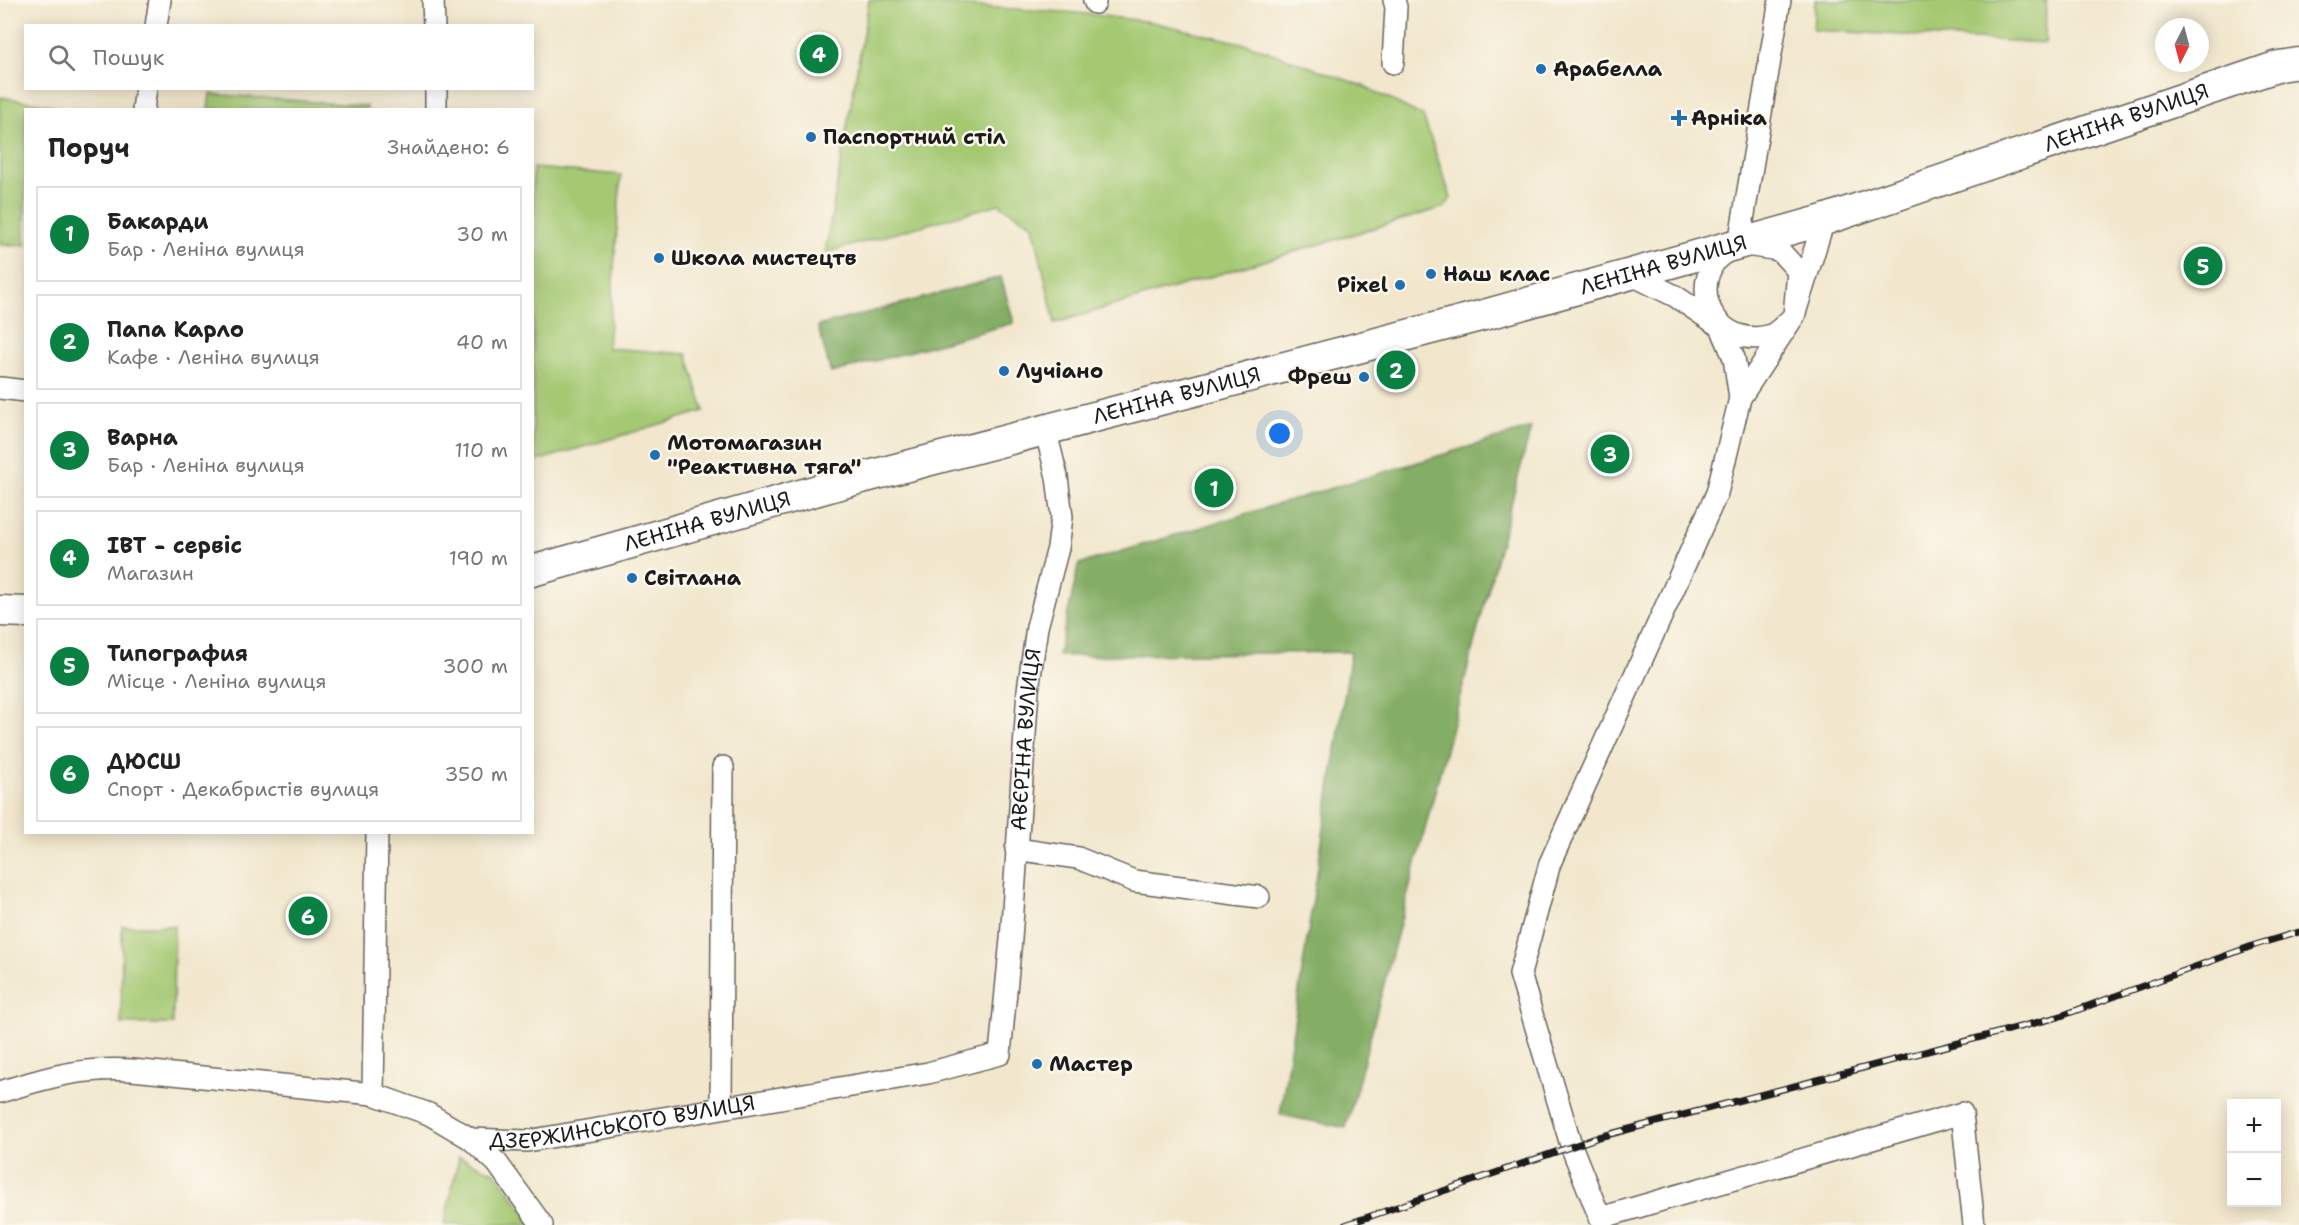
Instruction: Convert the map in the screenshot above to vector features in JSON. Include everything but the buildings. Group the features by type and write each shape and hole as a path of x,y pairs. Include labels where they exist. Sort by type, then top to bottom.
{"main road":[{"name":"ЛЕНІНА ВУЛИЦЯ","path":"534,570 1045,428 1629,274 1824,220 2279,66 2299,63"},
{"path":"0,611 24,612"}],"street":[{"path":"156,24 160,0"},
{"path":"433,0 434,24"},
{"path":"1393,63 1396,7 1394,0"},
{"path":"1739,244 1780,0"},
{"path":"143,108 146,90"},
{"path":"436,90 436,108"},
{"path":"1824,220 1794,316 1740,398 1717,493 1550,863 1520,974 1572,1148 1602,1222 1962,1113 1974,1225"},
{"path":"1629,274 1675,296 1721,327 1743,338 1769,336 1794,316 1798,271 1779,250 1739,244 1716,259 1705,282 1707,306 1721,327 1734,358 1740,398"},
{"path":"0,388 24,391"},
{"name":"АВЄРІНА ВУЛИЦЯ","path":"1000,1054 1028,690 1037,627 1058,548 1062,517 1057,477 1045,428"},
{"path":"720,1107 723,767"},
{"path":"373,1094 377,834"},
{"path":"1016,849 1078,858 1134,880 1259,897"},
{"name":"ДЗЕРЖИНСЬКОГО ВУЛИЦЯ","path":"0,1092 97,1068 373,1094 429,1113 471,1140 527,1140 928,1073 1000,1054"},
{"path":"471,1140 497,1163 542,1225"}],"green space":[{"path":"869,0 1078,13 1152,22 1250,45 1363,86 1423,116 1451,198 1445,207 1055,323 1033,225 999,204 825,253"},
{"path":"1815,0 2046,0 2045,43 1813,30"},
{"path":"210,94 367,106 367,108 208,108"},
{"path":"0,97 51,105 56,108 24,108 24,245 0,245"},
{"path":"534,168 621,175 608,348 687,354 704,411 534,462"},
{"path":"1001,277 1014,323 831,373 818,326"},
{"path":"1531,428 1346,1128 1280,1115 1351,652 1058,656 1079,564"},
{"path":"122,926 174,926 173,1024 121,1024"},
{"path":"459,1157 495,1172 534,1225 444,1225"}],"railway":[{"path":"1345,1225 1599,1137 2058,1017 2255,945 2299,932"}],"place":[{"name":"ІВТ - сервіс","path":"819,54"},
{"name":"Арабелла","path":"1541,69"},
{"name":"Арніка","path":"1679,118"},
{"name":"Паспортний стіл","path":"811,137"},
{"name":"Школа мистецтв","path":"659,258"},
{"name":"Типография","path":"2203,266"},
{"name":"Наш клас","path":"1431,274"},
{"name":"Pixel","path":"1400,285"},
{"name":"Папа Карло","path":"1396,370"},
{"name":"Лучіано","path":"1004,371"},
{"name":"Фреш","path":"1364,377"},
{"name":"Варна","path":"1610,454"},
{"name":"Мотомагазин \"Реактивна тяга\"","path":"655,455"},
{"name":"Бакарди","path":"1214,488"},
{"name":"Світлана","path":"632,578"},
{"name":"ДЮСШ","path":"308,916"},
{"name":"Мастер","path":"1037,1064"}]}
